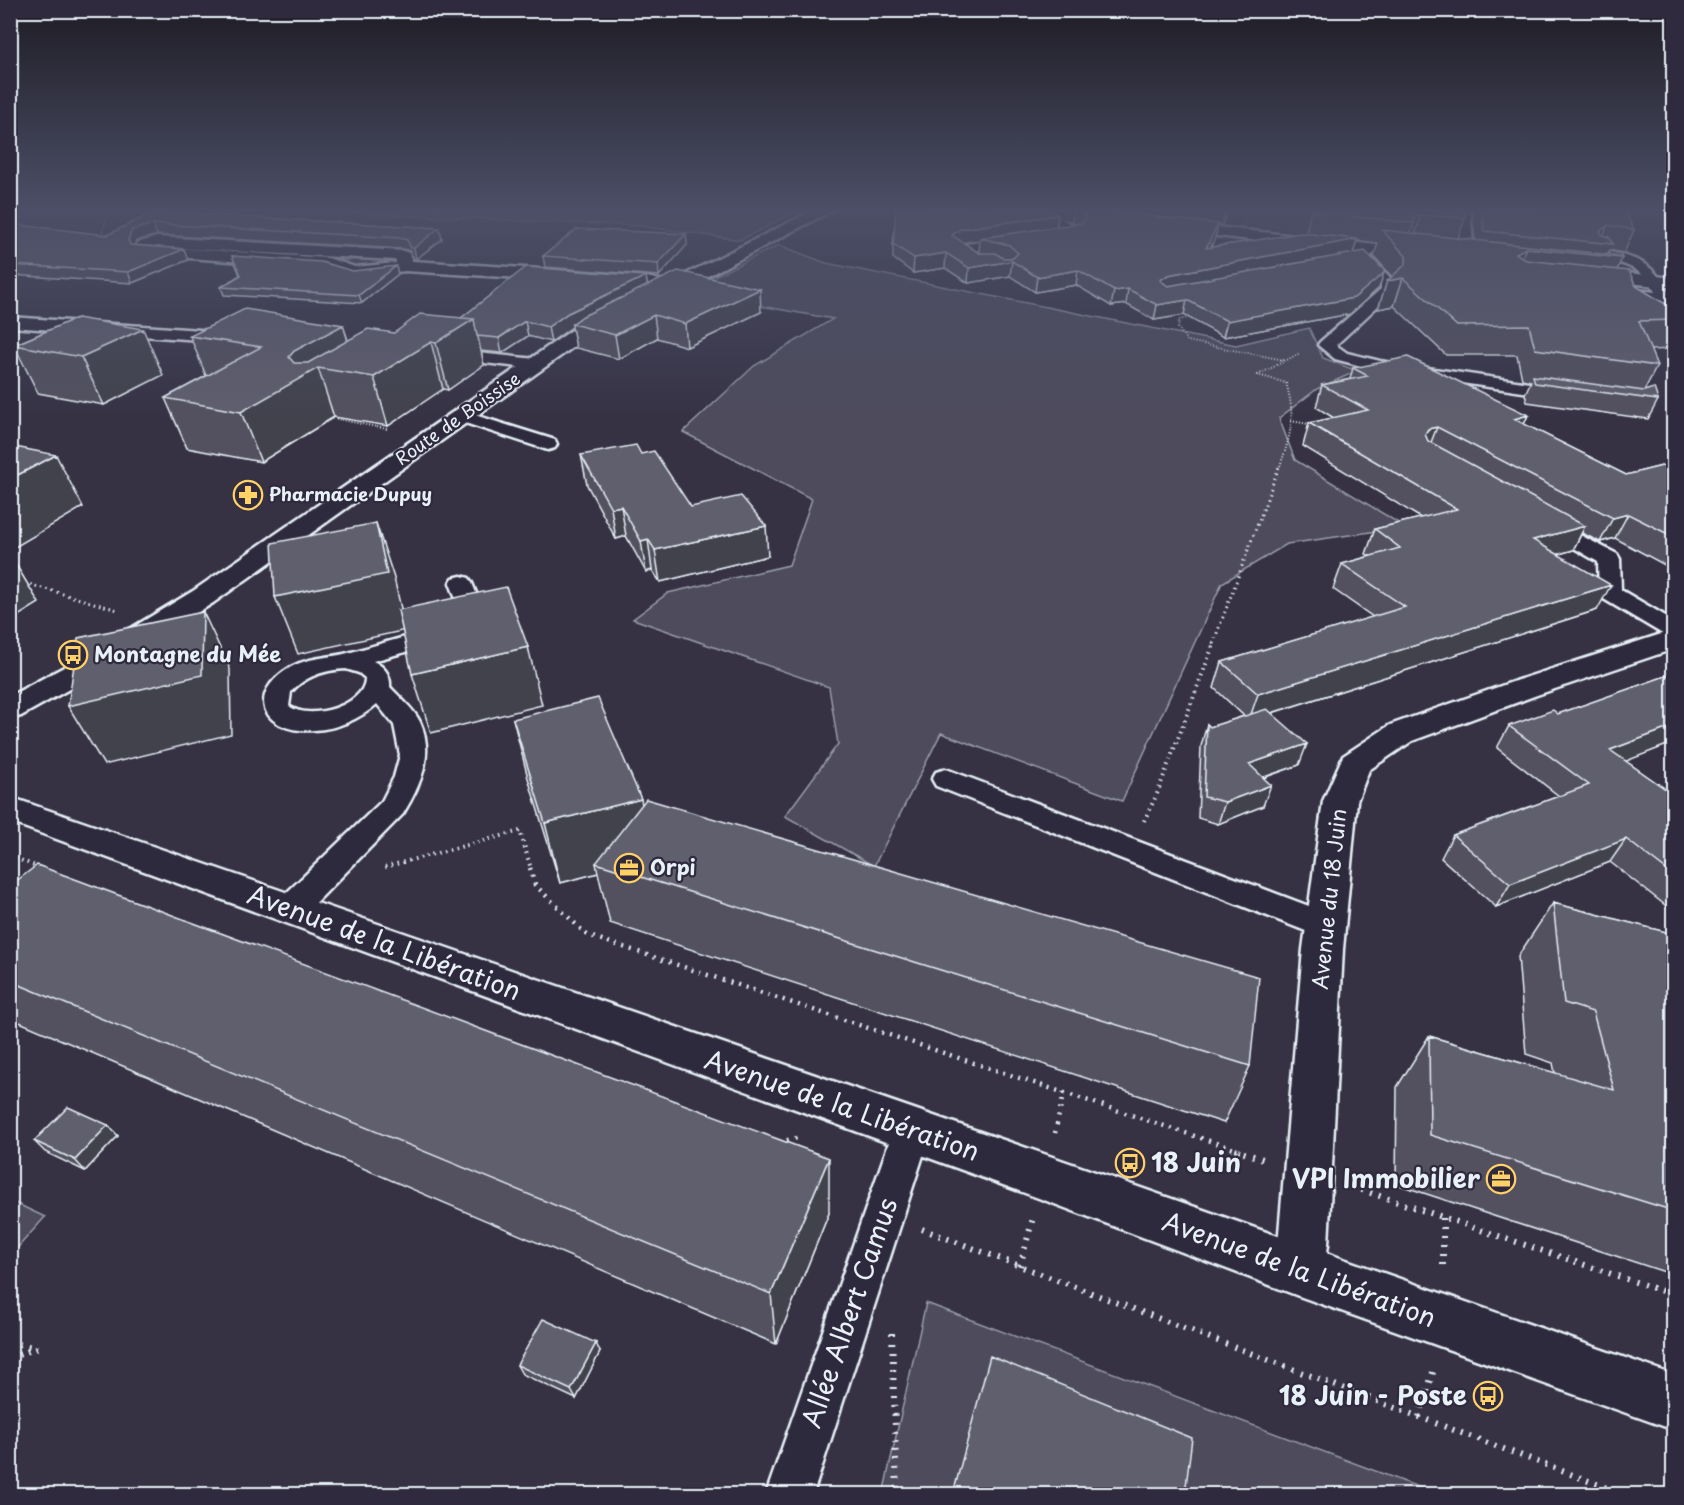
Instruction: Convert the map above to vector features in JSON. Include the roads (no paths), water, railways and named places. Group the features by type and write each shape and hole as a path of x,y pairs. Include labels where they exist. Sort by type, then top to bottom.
{"street":[{"path":"624,279 672,288"},
{"name":"Route de Boissise","path":"10,709 162,622 304,528 579,334 689,279"},
{"path":"1632,279 1665,283"},
{"name":"Avenue du 18 Juin","path":"1299,1271 1308,1176 1323,949 1340,801 1356,764 1401,734 1526,688 1674,639"},
{"name":"Avenue de la Libération","path":"10,809 1674,1403"}],"lane":[{"path":"1385,279 1388,283 1388,290 1326,345 1341,356 1380,366 1577,394"},
{"path":"1607,291 1665,298 1665,283"},
{"path":"10,322 244,338"},
{"path":"431,353 536,364"},
{"path":"462,416 548,444"},
{"path":"1528,514 1609,559 1610,593 1674,631"},
{"path":"348,661 363,664 373,670 378,678 377,688 370,699 341,717 322,722 289,719 279,713 275,704 277,693 291,678 314,666 348,661 397,645 477,625 461,583"},
{"path":"290,909 393,807 408,777 414,755 408,723 377,688"},
{"path":"946,779 1327,926"},
{"name":"Allée Albert Camus","path":"789,1494 912,1131"}],"place":[{"name":"Pharmacie Dupuy","path":"248,495"},
{"name":"Montagne du Mée","path":"73,655"},
{"name":"Orpi","path":"629,868"},
{"name":"18 Juin","path":"1130,1163"},
{"name":"VPI Immobilier","path":"1501,1179"},
{"name":"18 Juin - Poste","path":"1488,1396"}]}
